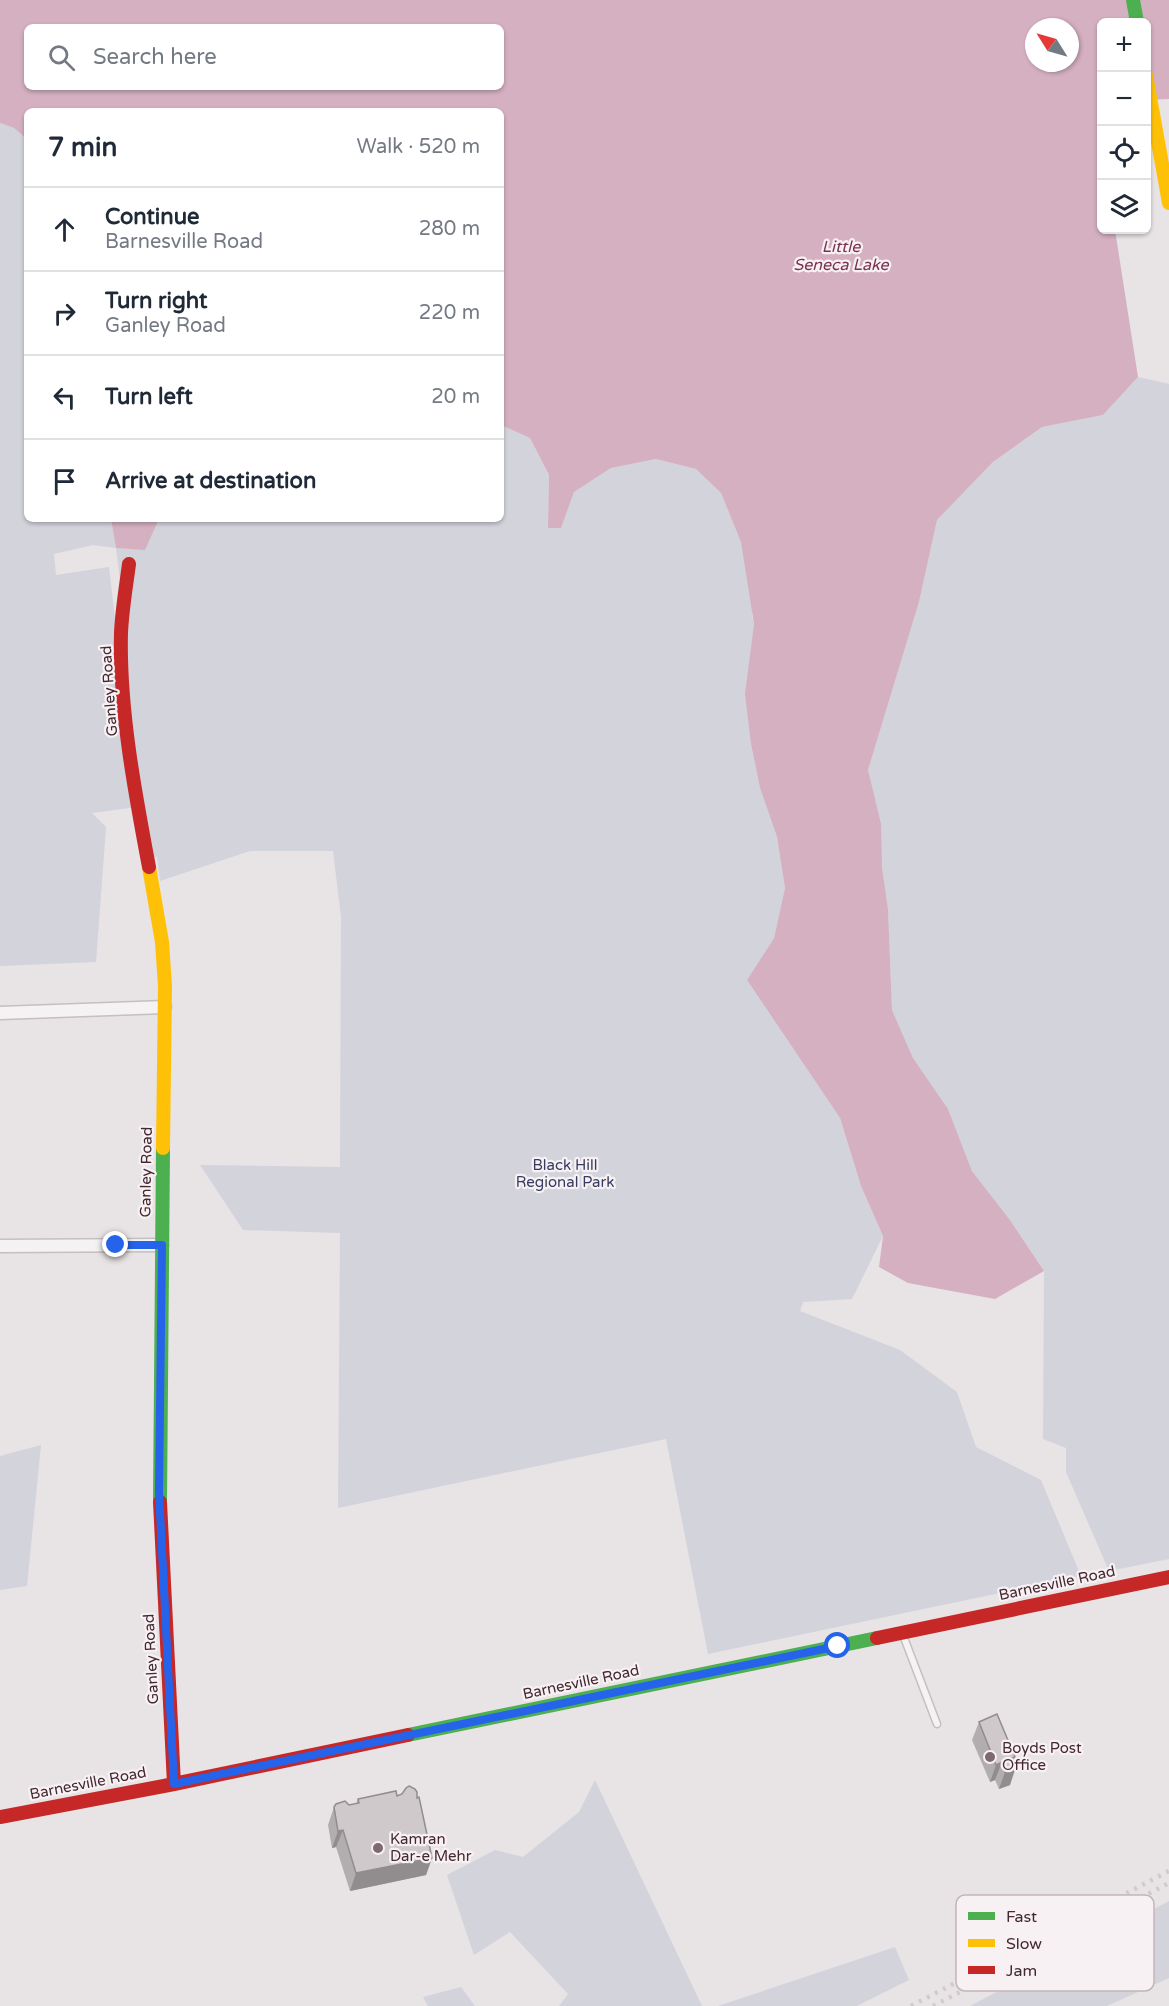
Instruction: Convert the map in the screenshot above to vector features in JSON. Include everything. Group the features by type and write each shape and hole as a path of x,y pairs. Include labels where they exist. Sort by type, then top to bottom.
{"main road":[{"path":"1133,0 1136,18"},
{"path":"1151,102 1169,203"},
{"name":"Ganley Road","path":"129,564 121,632 123,686 135,791 162,942 165,1007 159,1492 174,1784"},
{"name":"Barnesville Road","path":"0,1817 174,1784 1169,1577"}],"street":[{"path":"0,1013 165,1007"},
{"path":"0,1246 162,1245"}],"lane":[{"path":"902,1632 937,1724"}],"green space":[{"name":"Black Hill Regional Park","path":"0,123 14,128 24,136 24,522 112,522 116,548 145,549 158,522 504,522 504,426 530,438 549,475 548,528 561,527 574,492 611,468 656,459 696,469 721,493 740,539 755,585 752,615 754,624 746,695 751,744 760,788 777,837 785,888 774,938 747,980 840,1118 861,1186 883,1236 852,1299 803,1302 800,1311 900,1350 957,1392 976,1447 1041,1480 1081,1576 708,1654 666,1439 338,1508 340,1233 243,1230 200,1165 340,1167 341,917 333,851 250,851 160,881 157,857 143,859 137,807 92,813 106,827 96,962 0,966","holes":["93,545 116,548 125,622 117,636 109,567 56,575 54,554"]},
{"path":"1138,377 1169,384 1169,1559 1109,1571 1066,1472 1066,1448 1043,1439 1044,1271 1010,1220 972,1171 948,1109 913,1058 892,1010 888,909 868,770 919,602 937,520 993,462 1042,427 1103,415"},
{"path":"41,1445 27,1586 0,1590 0,1456"},
{"path":"595,1780 702,2006 559,2006 568,1994 510,1932 474,1955 447,1875 495,1850 523,1857 579,1812"},
{"path":"1169,1901 1169,1978 1154,1985 1154,1909"},
{"path":"895,1947 909,1980 857,2006 718,2006"},
{"path":"461,1987 475,2006 428,2006 423,1997"},
{"path":"998,1991 1140,1991 1107,2006 970,2006"}],"water":[{"name":"Little Seneca Lake","path":"0,0 1169,0 1169,99 1151,100 1151,18 1097,18 1097,234 1116,234 1138,377 1103,415 1042,427 993,462 937,520 919,602 868,770 881,824 882,867 888,909 892,1010 913,1058 948,1109 972,1171 1010,1220 1044,1271 995,1299 908,1283 879,1267 883,1236 861,1186 840,1118 747,980 774,938 785,888 777,837 760,788 751,744 745,694 754,624 741,542 721,493 696,469 656,459 611,468 574,492 561,528 548,528 549,475 530,438 504,426 504,108 24,108 24,136 14,128 0,123"},
{"path":"112,522 158,522 145,550 116,548"}],"building":[{"path":"997,1714 1015,1757 1012,1758 1016,1767 1005,1772 1002,1762 996,1765 979,1722"},
{"name":"Kamran Dar-e Mehr","path":"409,1786 415,1789 417,1798 419,1797 432,1858 356,1873 343,1830 338,1831 334,1807 345,1801 349,1805 359,1803 358,1799 396,1791 397,1796"}],"railway":[{"path":"1123,1895 1169,1871"},
{"path":"1146,1895 1169,1883"},
{"path":"911,2006 956,1982"},
{"path":"933,2006 962,1991"}],"traffic: fast":[{"path":"1133,0 1136,18"},
{"path":"160,1502 163,1148"},
{"path":"408,1735 877,1638"}],"traffic: slow":[{"path":"1151,103 1169,203"},
{"path":"149,867 162,942 165,986 163,1148"}],"traffic: jam":[{"path":"129,564 123,607 121,662 125,720 133,780 149,867"},
{"path":"160,1502 174,1784"},
{"path":"877,1638 1169,1577"},
{"path":"0,1817 174,1784 408,1735"}],"place":[{"name":"Boyds Post Office","path":"990,1757"},
{"name":"Kamran Dar-e Mehr","path":"378,1848"}],"route":[{"path":"116,1245 162,1245 159,1492 174,1784 838,1646"}]}
